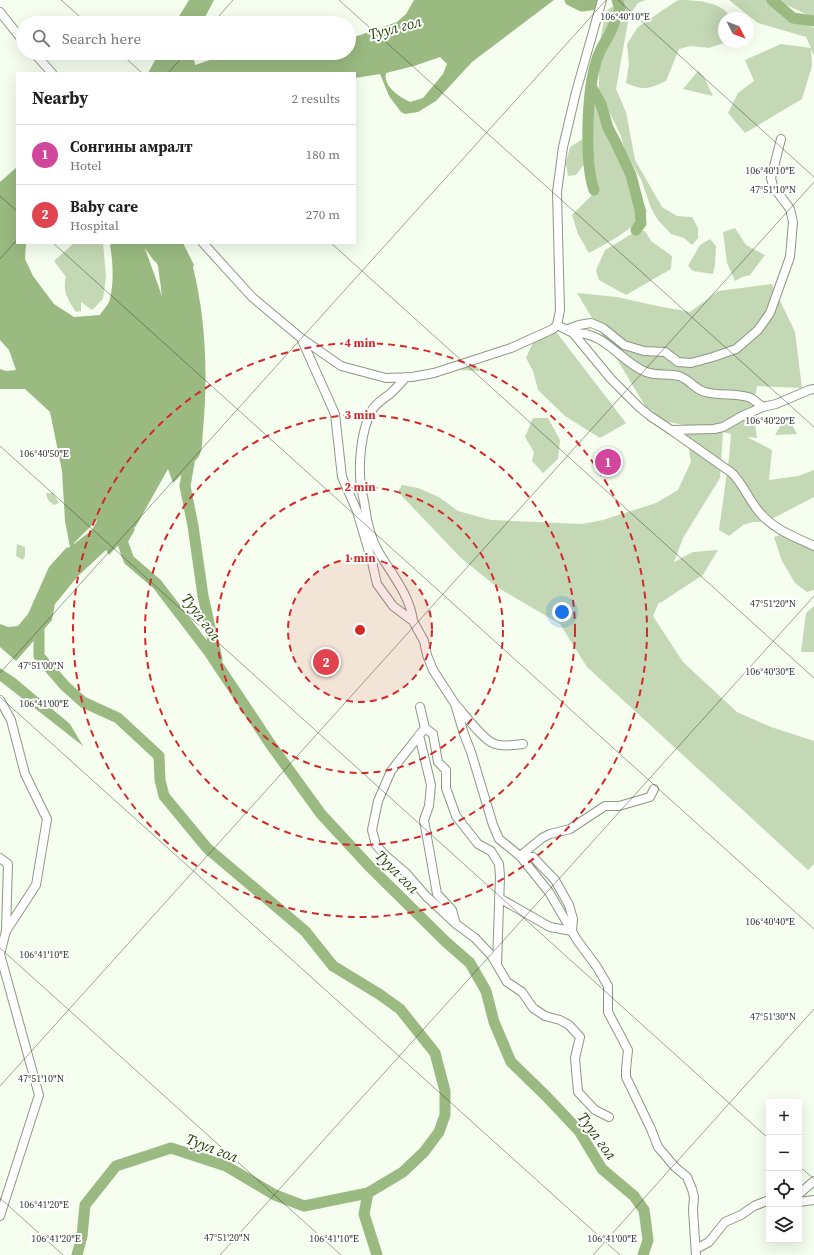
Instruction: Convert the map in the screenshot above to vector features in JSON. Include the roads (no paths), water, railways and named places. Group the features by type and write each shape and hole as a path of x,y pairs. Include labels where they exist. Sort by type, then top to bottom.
{"street":[{"path":"204,244 252,297 300,338 342,366 386,378 434,373 511,348 553,329 557,325 560,310 557,192 563,147 581,71 602,0"},
{"path":"0,12 16,31"},
{"path":"40,60 51,72"},
{"path":"570,331 578,325 591,323 603,328 624,345 644,351 665,352 678,362 691,363 736,349 758,330 770,312 790,257 793,222 790,209 773,186 771,178 781,139"},
{"path":"557,325 570,331 582,332 594,336 612,348 631,365 648,373 679,376 694,388 705,392 748,397 763,407"},
{"path":"570,331 627,396 650,416 732,473 737,478 760,514 770,523 780,530 814,546"},
{"path":"300,338 335,414 342,477 357,511 377,584 393,606 413,621"},
{"path":"406,377 398,387 379,401 372,410 362,435 361,485 366,522 370,536 378,551 394,574 406,598 412,611 413,621 424,641 427,655 433,670 455,704 479,732 493,744 507,746 523,744"},
{"path":"671,430 714,429 723,427 736,418 812,390"},
{"path":"0,700 11,720 25,774 47,819 36,885 6,931"},
{"path":"455,704 499,839 520,856 549,892 572,931 597,967 608,986 608,1012 619,1036 628,1050 626,1078 651,1129 658,1147 675,1167 687,1177 692,1189 694,1197 692,1210 696,1252"},
{"path":"420,707 422,731 431,785 429,806 424,820 437,894 452,910 456,924"},
{"path":"422,731 433,734 438,762 446,770 446,788 456,816 478,844 491,851 499,864 497,965"},
{"path":"422,731 391,771 378,801 372,830 376,845 386,856 406,873 426,896 456,924 475,938 491,955 507,982 522,992 533,1008 545,1016 560,1020 569,1025 580,1037 576,1058 578,1092 595,1110 609,1117"},
{"path":"520,856 542,838 550,834 570,829 605,806 620,806 643,800 650,797 654,789"},
{"path":"520,856 533,857 555,880 569,906 573,919 572,931"},
{"path":"0,858 8,864 6,931 0,954 39,1095 0,1216"},
{"path":"499,898 550,927 572,931"},
{"path":"802,1191 814,1181"},
{"path":"802,1202 814,1200"},
{"path":"696,1252 709,1242 725,1222 766,1201"}],"water":[{"path":"189,0 214,0 206,16 179,16"},
{"path":"414,0 554,0 472,62 436,101 418,112 405,114 401,112 389,96 380,74 356,78 356,72 149,72 155,60 194,60 195,65 210,60 356,60 356,37 397,22 406,14","holes":["440,57 447,64 443,74 423,98 410,102 393,91 387,83 386,78 386,73 414,66"]},
{"path":"16,168 16,244 26,244 25,259 33,276 54,304 74,317 100,315 108,303 113,279 110,245 112,244 143,244 162,296 158,266 148,244 184,244 194,265 193,267 201,307 205,348 205,409 202,443 199,456 173,483 168,469 136,526 109,555 106,550 78,576 55,604 52,620 16,661 0,647 0,624 8,627 18,626 28,614 49,567 66,548 70,547 65,521 62,471 50,412 25,389 0,389 0,369 6,371 16,370 9,350 0,340 0,182","holes":["98,519 92,530 74,543"]},
{"path":"0,668 15,678 70,724 83,746 0,681"}],"waterway":[{"path":"570,0 582,6 597,4"},
{"path":"594,190 591,177 588,143 591,88 600,50 608,37 620,8 617,0"},
{"path":"772,0 793,18 814,21"},
{"path":"591,86 601,104 608,128 631,175 640,210 641,223 636,230"},
{"name":"Туул гол","path":"149,244 158,257"},
{"path":"188,453 189,463 185,486 193,526 203,596 217,659"},
{"name":"Туул гол","path":"129,529 122,541 129,560 157,584 209,652 271,745 321,814 369,866 446,942 470,963 486,991 494,1022 511,1062 579,1131 602,1169 634,1196 644,1210 648,1240 643,1255"},
{"name":"Туул гол","path":"39,620 39,656 65,686 83,702 118,718 159,756 160,780 164,796 207,848 305,931 333,966 379,994 400,1009 435,1053 445,1091 445,1115 439,1132 424,1152 403,1172 368,1193 304,1206 275,1195 226,1166 171,1148 116,1166 85,1205 82,1236 77,1255"},
{"name":"Туул гол","path":"368,1193 364,1214 377,1255"}],"place":[{"name":"Сонгины амралт","path":"608,462"},
{"name":"Baby care","path":"326,662"}]}
